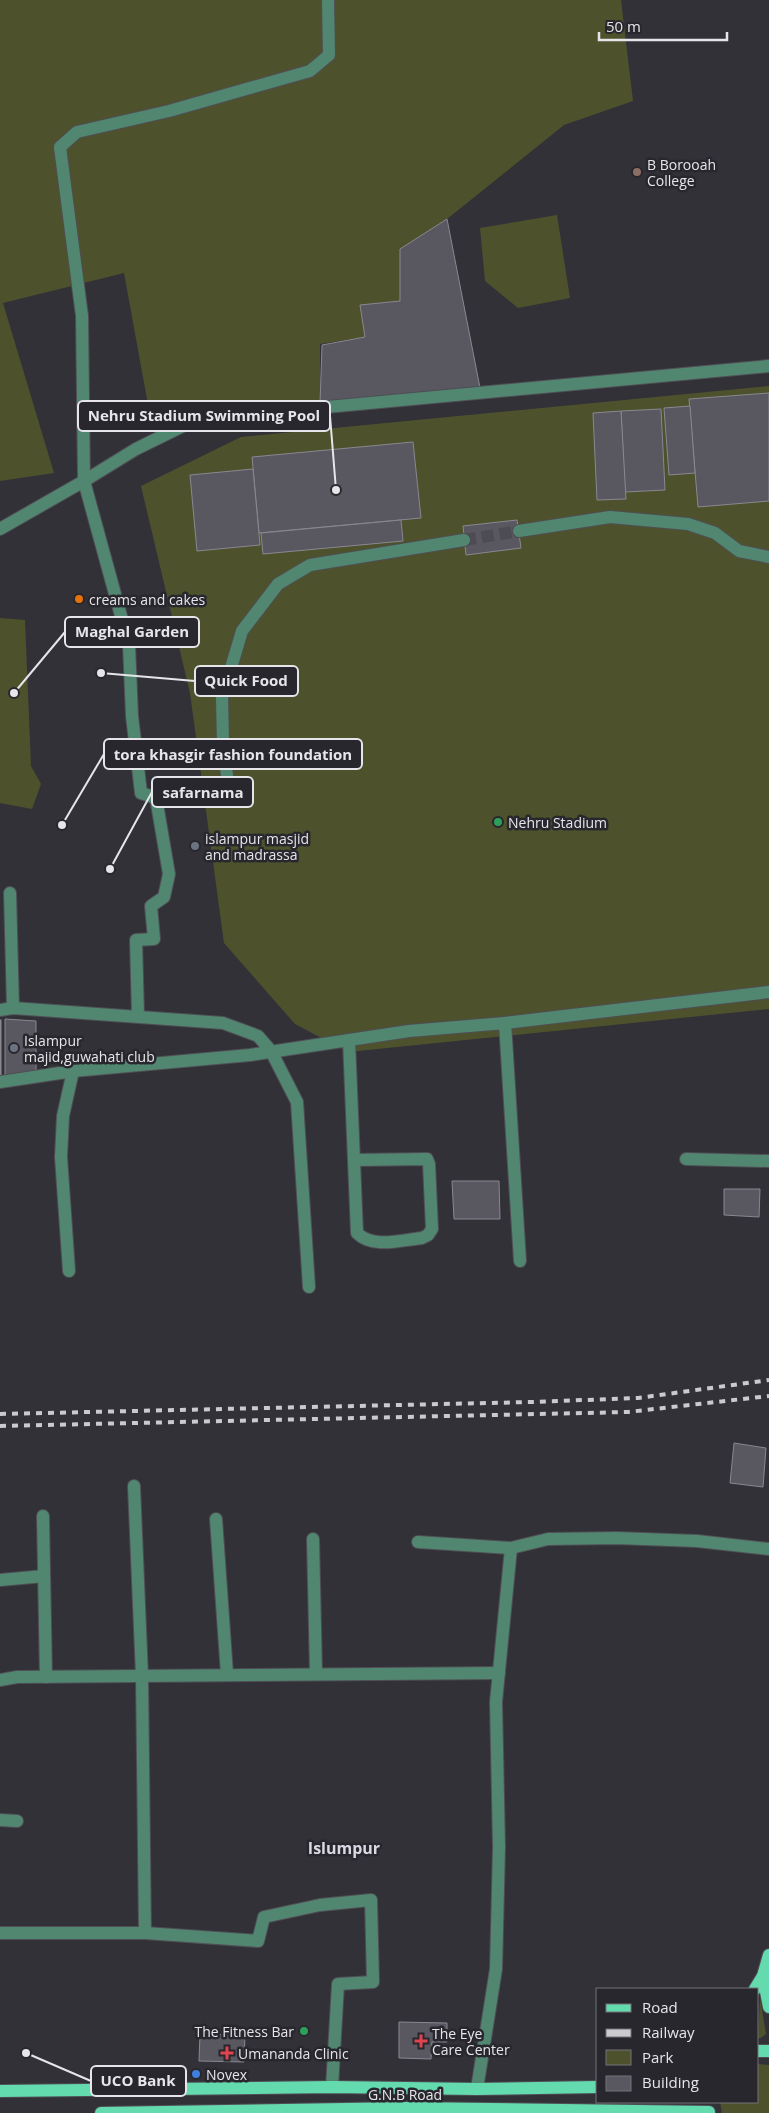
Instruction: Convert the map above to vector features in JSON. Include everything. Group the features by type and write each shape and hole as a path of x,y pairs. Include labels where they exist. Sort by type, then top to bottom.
{"main road":[{"path":"756,1988 769,1955"},
{"path":"762,1976 769,2007"},
{"name":"G.N.B Road","path":"0,2091 332,2087 477,2089 596,2087"},
{"name":"G.N.B Road","path":"101,2113 710,2109"}],"street":[{"path":"138,1016 136,940 154,939 151,906 164,897 169,874 156,798 141,793 132,716 129,645 84,480 82,316 60,147 77,132 169,111 310,71 329,54 328,0"},
{"path":"0,529 136,449 197,420 769,366"},
{"path":"519,531 610,516 688,524 715,533 738,551 769,557"},
{"path":"230,800 223,744 222,698 242,631 278,584 310,565 464,540"},
{"path":"10,893 13,1008"},
{"path":"0,1082 73,1071 271,1051 408,1031 505,1023 769,992"},
{"path":"0,1010 13,1008 223,1023 258,1036 271,1051 297,1102 309,1287"},
{"path":"505,1023 520,1261"},
{"path":"349,1041 357,1233 364,1240 372,1243 422,1238 428,1235 432,1229 430,1164 427,1159 354,1160"},
{"path":"69,1271 61,1157 63,1116 73,1071"},
{"path":"686,1159 769,1161"},
{"path":"134,1486 142,1676 146,1933"},
{"path":"43,1516 46,1677"},
{"path":"216,1519 228,1674"},
{"path":"418,1542 511,1548 548,1539 617,1538 697,1541 769,1549"},
{"path":"313,1539 316,1673"},
{"path":"477,2089 496,1968 499,1847 496,1702 511,1548"},
{"path":"0,1580 44,1576"},
{"path":"0,1680 46,1677 228,1674 498,1672"},
{"path":"0,1820 18,1821"},
{"path":"0,1932 146,1933 258,1941 264,1917 320,1905 371,1900 373,1982 338,1984 332,2087"}],"green space":[{"path":"0,0 621,0 633,101 564,125 447,219 401,249 400,301 361,305 365,337 320,344 320,404 206,408 151,421 124,273 3,303 54,473 0,481"},
{"path":"557,215 570,298 518,308 485,281 480,228"},
{"name":"Nehru Stadium","path":"769,386 769,1009 348,1052 295,1024 224,943 190,693 141,486 241,437"},
{"path":"0,618 25,620 31,766 41,784 32,809 0,803"},
{"path":"760,1998 766,2034 761,2038 759,2038"},
{"path":"759,2064 769,2065 769,2113 722,2113 720,2103 759,2103"}],"building":[{"path":"447,219 481,393 320,404 322,345 365,337 360,305 400,301 400,249"},
{"path":"769,393 769,501 698,507 689,399"},
{"path":"690,406 695,473 669,475 664,408"},
{"path":"661,409 665,490 625,492 621,411"},
{"path":"621,411 626,499 597,500 593,413"},
{"path":"413,442 421,518 259,533 252,457"},
{"path":"253,469 260,545 197,551 190,475"},
{"path":"401,520 403,541 263,554 261,533"},
{"path":"517,520 521,548 466,555 463,526"},
{"path":"5,1019 36,1021 36,1081 5,1079"},
{"path":"1,1020 1,1079 0,1079"},
{"path":"452,1181 499,1181 500,1219 454,1219"},
{"path":"724,1189 760,1189 759,1217 724,1215"},
{"path":"734,1443 766,1448 763,1487 730,1483"},
{"path":"399,2022 447,2023 447,2042 432,2042 431,2059 399,2058"},
{"path":"200,2034 245,2035 244,2062 199,2061"}],"tunnel":[{"path":"464,540 519,531"}],"railway":[{"path":"0,1414 638,1398 769,1380"},
{"path":"0,1426 628,1412 769,1396"}],"place":[{"name":"B Borooah College","path":"637,172"},
{"name":"Nehru Stadium Swimming Pool","path":"336,490"},
{"name":"creams and cakes","path":"79,599"},
{"name":"Quick Food","path":"101,673"},
{"name":"Maghal Garden","path":"14,693"},
{"name":"Nehru Stadium","path":"498,822"},
{"name":"tora khasgir fashion foundation","path":"62,825"},
{"name":"islampur masjid and madrassa","path":"195,846"},
{"name":"safarnama","path":"110,869"},
{"name":"Islampur majid,guwahati club","path":"14,1048"},
{"name":"The Fitness Bar","path":"304,2031"},
{"name":"The Eye Care Center","path":"421,2041"},
{"name":"UCO Bank","path":"26,2053"},
{"name":"Umananda Clinic","path":"227,2053"},
{"name":"Novex","path":"196,2074"}],"district":[{"name":"Islumpur","path":"344,1848"}]}
